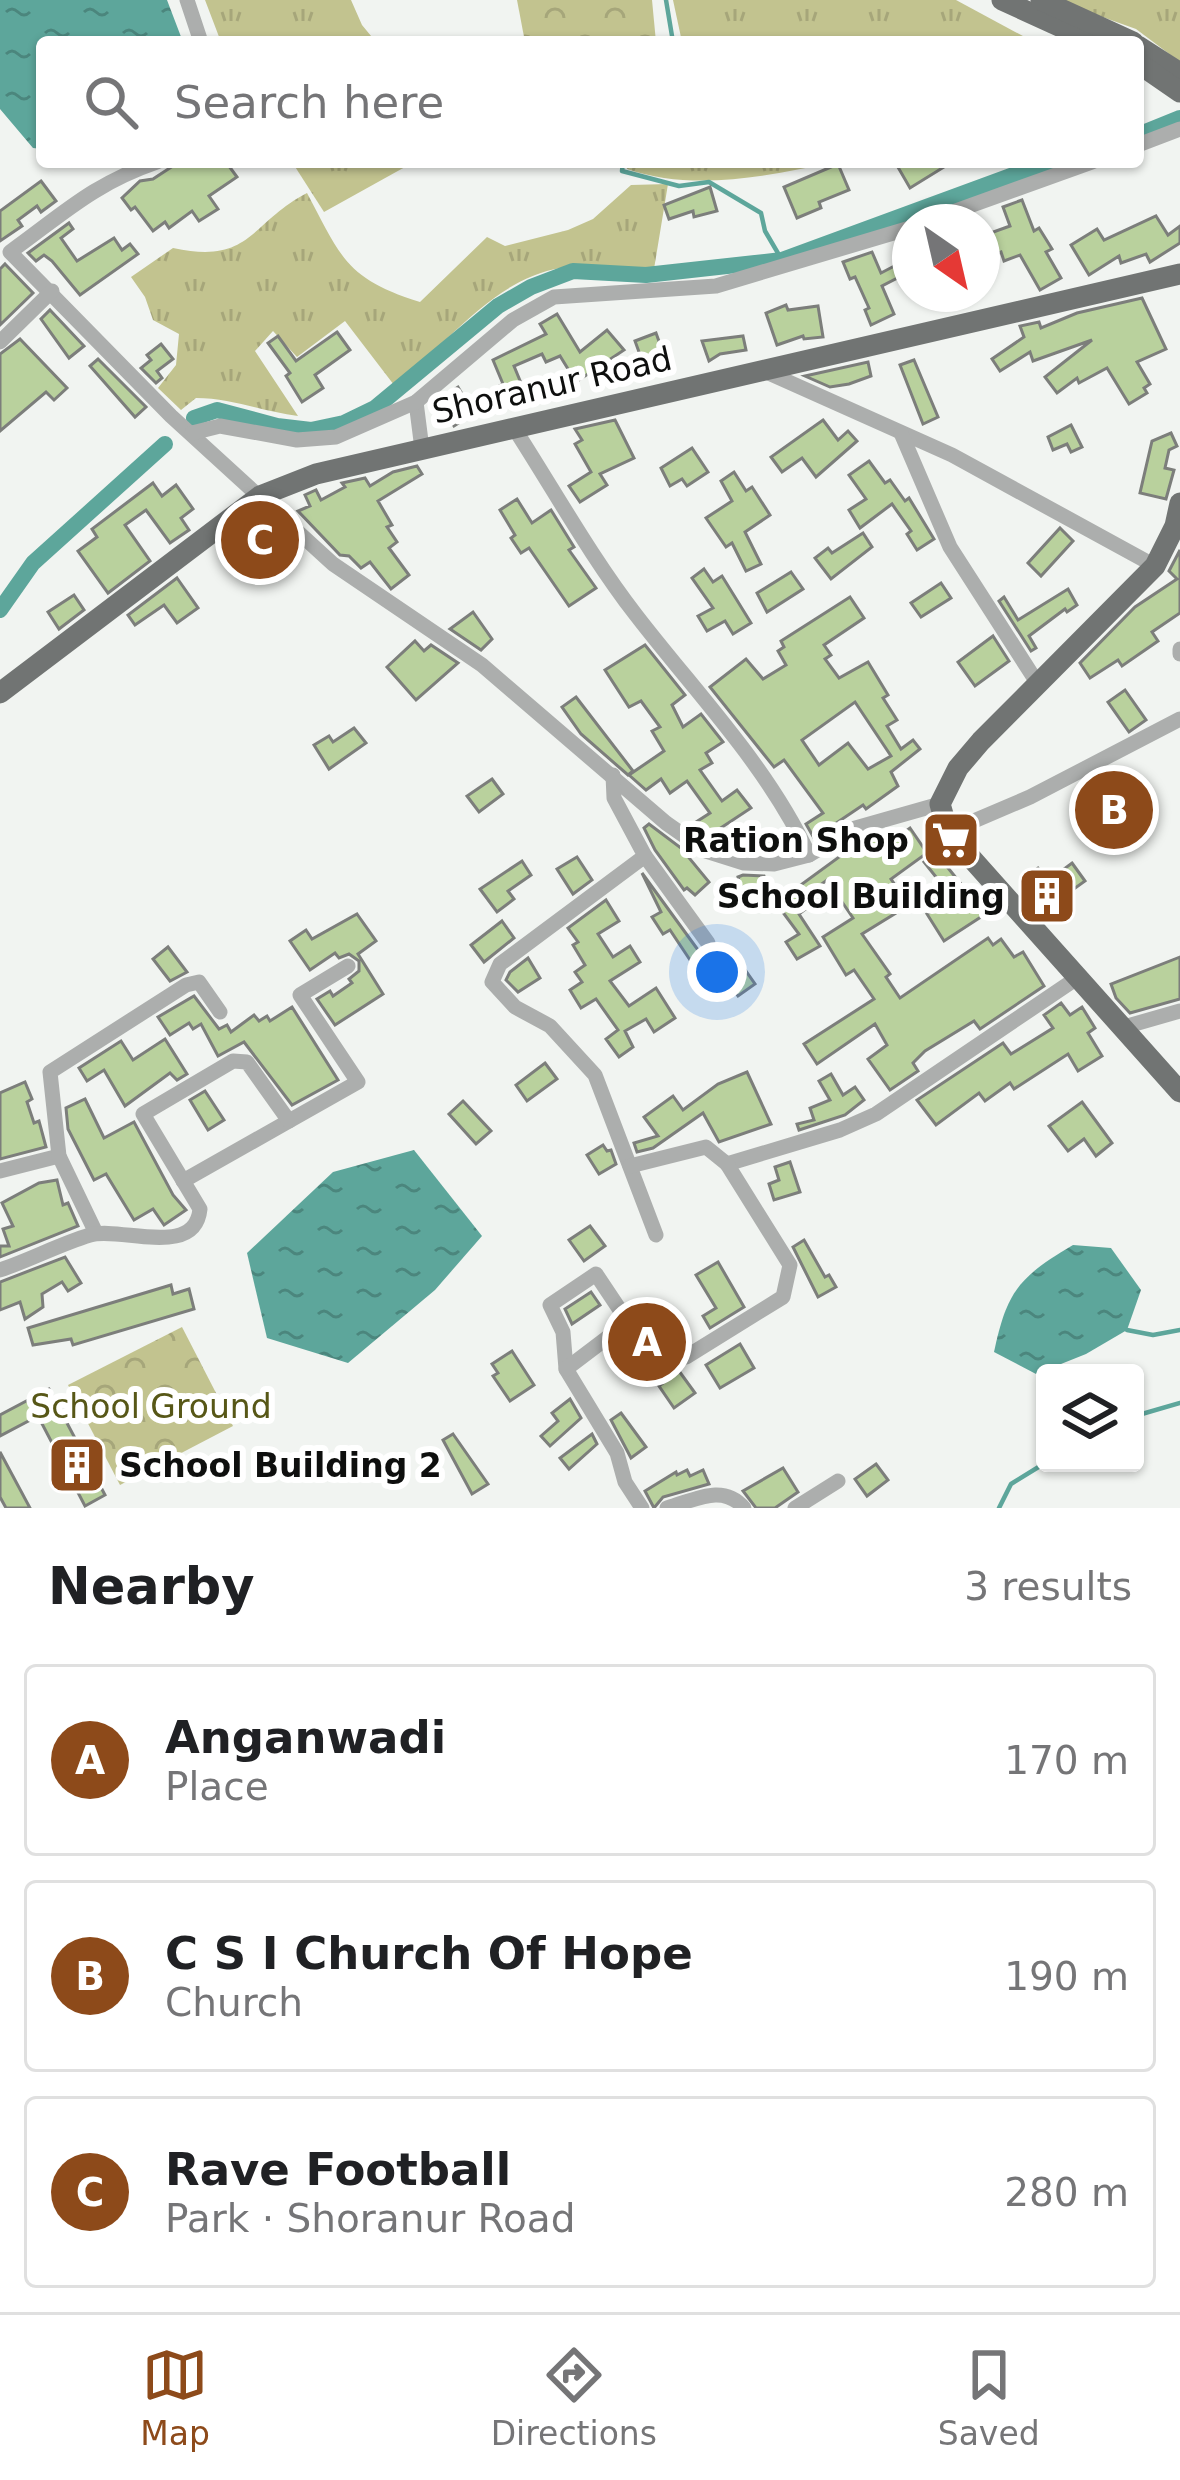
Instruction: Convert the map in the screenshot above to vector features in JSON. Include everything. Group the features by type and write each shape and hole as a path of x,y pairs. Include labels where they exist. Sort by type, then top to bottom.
{"main road":[{"path":"1002,0 1081,36"},
{"path":"1041,0 1118,36"},
{"path":"1144,50 1180,73"},
{"path":"1144,67 1180,92"},
{"name":"Shoranur Road","path":"0,694 260,496 316,474 1180,274"},
{"path":"1180,503 1175,526 1155,566 958,768 940,804 948,832 1180,1091"}],"street":[{"path":"187,0 199,36"},
{"path":"1144,143 1180,129"},
{"path":"141,168 104,182 62,209 5,256 52,291 171,416 333,564 482,665 666,823 706,851 744,862 774,864 809,855 852,829 940,804"},
{"path":"975,204 1075,168"},
{"path":"192,433 220,426 297,440 336,437 416,402 513,320 554,297 716,286 892,232"},
{"path":"0,341 52,291"},
{"path":"762,370 952,455 1155,566"},
{"path":"416,402 422,449"},
{"path":"514,428 632,611 735,736 809,855"},
{"path":"901,433 950,547 1038,684"},
{"path":"948,832 1030,797 1180,719"},
{"path":"614,776 614,798 645,856 709,943"},
{"path":"645,856 500,964 492,982 515,1006 550,1026 595,1075 656,1235"},
{"path":"183,1181 358,1082 300,995 348,966"},
{"path":"727,1165 840,1130 875,1114 1080,976"},
{"path":"96,1233 59,1156 50,1079 56,1065 195,982 204,986 220,1012"},
{"path":"1124,1027 1180,1011"},
{"path":"0,1270 96,1233 145,1238 192,1229 200,1209 143,1114 233,1060 247,1062 289,1121"},
{"path":"566,1369 628,1322 660,1307 686,1357 783,1297 790,1265 727,1165 706,1147 630,1166"},
{"path":"0,1172 59,1156"},
{"path":"628,1322 596,1274 550,1305 563,1332 566,1369 617,1453 625,1482 642,1508"},
{"path":"795,1508 838,1481"},
{"path":"667,1508 724,1492 744,1508"}],"green space":[{"path":"205,0 351,0 371,36 219,36"},
{"path":"517,0 652,0 655,36 524,36"},
{"path":"673,0 956,0 1023,36 681,36"},
{"path":"1055,0 1180,0 1180,62 1136,29"},
{"path":"296,168 403,168 324,212"},
{"path":"627,168 802,168 704,181"},
{"path":"668,184 654,269 584,266 536,275 471,316 394,385 345,321 297,357 273,331 255,351 298,416 196,398 181,410 158,388 176,365 179,334 153,320 131,277 173,248 199,252 235,246 307,193 348,263 376,284 420,302 487,237 505,246 568,230 593,219 631,185"},
{"name":"School Ground","path":"182,1327 233,1426 120,1485 68,1385"}],"water":[{"path":"0,0 167,0 181,36 36,36 36,148 0,109"},
{"path":"414,1150 482,1236 435,1290 348,1363 267,1338 247,1253 333,1172"},
{"path":"1073,1245 1111,1248 1141,1290 1127,1330 1061,1364 1036,1364 1036,1374 994,1352 1010,1300 1040,1267"}],"building":[{"path":"170,168 230,168 237,177 209,196 218,209 199,221 192,211 169,228 165,222 153,231 122,198 140,181"},
{"path":"840,168 849,190 819,202 821,208 797,218 784,187"},
{"path":"898,168 942,168 910,188"},
{"path":"41,181 56,201 41,212 37,206 18,220 22,226 0,241 0,211"},
{"path":"710,187 717,211 694,217 693,211 669,219 664,205"},
{"path":"1022,200 1034,231 1039,228 1052,249 1046,252 1061,278 1040,290 1020,255 1004,261 1000,230 1010,226 1003,207"},
{"path":"1156,216 1168,235 1180,226 1180,243 1150,262 1146,254 1121,263 1119,256 1089,275 1071,245 1097,229 1104,240"},
{"path":"69,223 73,229 61,238 77,261 114,238 122,250 130,244 138,254 80,295 52,261 44,255 36,261 28,253"},
{"path":"872,252 881,273 892,267 892,281 882,286 894,314 871,325 865,310 869,308 843,262"},
{"path":"5,264 33,293 0,325 0,269"},
{"path":"1142,298 1166,349 1137,362 1150,384 1144,388 1147,393 1129,404 1107,368 1079,383 1077,378 1057,393 1045,377 1092,340 1033,361 1030,352 1000,371 992,359 1024,337 1020,326 1039,322 1041,328 1077,313"},
{"path":"786,305 788,310 818,306 823,337 803,336 777,345 766,313"},
{"path":"50,310 84,346 69,358 41,319"},
{"path":"557,314 580,352 607,330 624,350 576,382 560,356 546,362 542,354 514,366 528,400 512,407 510,401 480,416 478,411 454,426 438,400 458,387 467,402 503,384 493,360 546,334 540,324"},
{"path":"337,332 350,350 315,375 323,388 302,402 286,376 290,373 268,343 278,336 296,361"},
{"path":"656,333 669,369 648,377 635,341"},
{"path":"743,336 746,350 709,361 702,341"},
{"path":"20,339 67,388 54,400 46,392 0,431 0,354"},
{"path":"161,344 173,359 157,371 162,378 156,383 141,368 151,360 147,355"},
{"path":"98,359 146,407 135,417 90,366"},
{"path":"914,360 938,417 923,424 900,365"},
{"path":"868,362 871,376 849,384 830,387 805,376"},
{"path":"615,420 634,458 600,474 607,485 580,502 569,486 591,472 575,444 582,440 575,429"},
{"path":"823,420 838,440 848,431 857,441 816,477 802,458 782,472 771,457"},
{"path":"1071,425 1082,447 1071,452 1067,444 1053,450 1048,437"},
{"path":"1171,433 1177,446 1169,450 1165,468 1174,470 1166,499 1140,493 1152,441"},
{"path":"692,448 708,472 687,486 682,479 670,486 661,468"},
{"path":"869,461 885,483 890,480 905,501 909,498 934,539 917,550 907,534 911,531 892,504 860,528 849,510 866,499 849,475"},
{"path":"417,466 422,474 378,501 397,542 389,548 409,575 391,589 370,562 361,568 349,556 340,555 298,511 310,506 305,495 316,490 321,500 345,487 342,483 365,478 370,486 393,472"},
{"path":"734,472 746,491 752,487 770,515 745,532 761,564 746,571 732,543 726,547 706,518 732,501 721,481"},
{"path":"153,483 162,496 176,485 193,509 181,518 189,530 170,543 146,510 125,525 150,561 108,593 78,551 97,537 92,529"},
{"path":"517,499 532,523 551,510 574,547 569,550 596,588 569,606 529,548 521,553 500,510"},
{"path":"1060,528 1073,541 1041,576 1028,563"},
{"path":"863,533 872,547 831,579 815,558"},
{"path":"1180,550 1180,613 1152,632 1158,641 1122,666 1118,660 1090,678 1080,663 1135,607 1177,579 1169,571"},
{"path":"704,569 713,582 722,576 751,623 733,634 725,621 707,631 698,616 713,608 692,578"},
{"path":"791,572 803,589 767,612 757,593"},
{"path":"177,578 198,608 177,623 164,605 135,625 128,615"},
{"path":"941,583 951,598 921,617 911,603"},
{"path":"1068,589 1077,605 1029,636 1036,648 1031,651 999,601 1004,597 1018,620"},
{"path":"74,595 84,610 59,629 48,612"},
{"path":"850,597 864,618 824,645 831,655 825,659 839,678 868,662 897,720 887,726 901,749 913,740 920,749 891,772 898,786 814,838 806,824 823,813 784,760 774,767 710,687 746,659 763,679 786,665 778,651 784,647 781,641","holes":["855,702 891,756 868,769 848,743 819,765 802,740"]},
{"path":"473,612 492,639 481,650 450,629"},
{"path":"993,636 1009,661 975,686 958,662"},
{"path":"415,641 424,651 431,645 458,663 416,700 387,667"},
{"path":"645,645 685,695 672,705 683,727 701,714 723,742 706,753 712,763 700,770 722,801 737,790 751,808 707,837 693,824 710,813 687,781 670,793 661,779 646,790 629,775 664,751 652,731 660,727 641,701 629,707 605,670"},
{"path":"1125,690 1146,720 1129,732 1108,702"},
{"path":"576,697 633,771 628,775 581,734 562,707"},
{"path":"354,728 366,743 329,769 314,745 329,736 333,742"},
{"path":"492,779 503,794 479,812 467,796"},
{"path":"1135,780 1149,810 1104,836 1088,805"},
{"path":"649,824 681,848 709,882 695,895 684,890 655,850 644,828"},
{"path":"910,828 927,853 891,879 909,905 862,934 890,974 886,977 900,998 988,938 993,945 1001,939 1014,957 1023,952 1044,986 980,1029 974,1021 925,1051 913,1063 918,1071 890,1090 868,1059 887,1045 875,1024 817,1064 804,1044 874,999 854,970 846,975 823,937 853,918 827,880 805,896 812,904 799,914 820,946 797,959 786,942 799,934 776,903 865,838 887,831 893,840"},
{"path":"936,853 965,889 970,886 987,913 944,941 927,914 952,897 924,862"},
{"path":"577,857 592,880 573,894 557,869"},
{"path":"522,861 531,875 508,891 514,899 497,912 480,889"},
{"name":"School Building","path":"1072,863 1085,881 1042,912 1021,881 1038,868 1048,881"},
{"path":"642,873 705,954 692,963 670,930 663,934 652,917 661,912"},
{"path":"764,876 774,905 766,908 756,886 742,890 738,877"},
{"path":"606,900 619,921 598,934 613,957 630,946 640,962 610,981 629,1006 656,988 675,1018 654,1032 646,1019 625,1031 633,1047 619,1057 606,1039 618,1030 596,999 581,1008 570,990 582,982 575,972 585,965 568,928"},
{"path":"357,914 376,941 358,954 383,994 335,1025 317,999 330,991 333,996 352,983 349,979 359,971 359,961 335,953 310,970 290,941 306,930 312,939"},
{"path":"502,921 514,938 484,962 471,945"},
{"path":"168,947 187,972 170,981 153,959"},
{"path":"734,954 755,984 738,996 716,966"},
{"path":"1180,957 1180,999 1130,1013 1116,998 1111,984"},
{"path":"528,958 540,978 518,992 506,980"},
{"path":"194,996 219,1029 227,1025 231,1032 254,1015 259,1021 267,1016 270,1021 292,1007 338,1080 292,1105 244,1042 218,1056 201,1024 193,1029 189,1023 170,1035 158,1017"},
{"path":"1061,1003 1070,1015 1082,1007 1095,1028 1088,1033 1102,1056 1078,1071 1068,1054 1014,1089 1010,1083 985,1101 979,1093 936,1125 917,1100 1003,1043 1011,1054 1053,1028 1044,1015"},
{"path":"165,1039 187,1074 177,1080 170,1073 125,1106 104,1070 87,1081 79,1068 121,1041 133,1060"},
{"path":"545,1063 557,1079 527,1101 516,1085"},
{"path":"747,1072 771,1124 719,1142 703,1113 653,1148 637,1152 634,1143 658,1136 644,1117 673,1096 683,1110 718,1084"},
{"path":"831,1074 843,1095 855,1087 864,1100 845,1115 799,1130 797,1124 814,1120 810,1108 830,1100 819,1081"},
{"path":"25,1082 32,1099 27,1102 34,1123 39,1121 46,1147 0,1159 0,1093"},
{"path":"205,1091 224,1120 208,1130 190,1100"},
{"path":"85,1099 104,1138 134,1122 186,1210 164,1225 153,1209 134,1220 106,1174 94,1180 68,1129 66,1108"},
{"path":"463,1101 491,1131 476,1144 449,1114"},
{"path":"1082,1102 1112,1143 1096,1156 1084,1139 1068,1151 1049,1126"},
{"path":"603,1145 611,1150 616,1164 599,1174 587,1155"},
{"path":"790,1162 800,1192 774,1200 769,1184 779,1180 775,1167"},
{"path":"57,1180 63,1205 68,1203 78,1226 0,1257 0,1246 9,1246 3,1229 13,1226 2,1203 39,1183"},
{"path":"590,1226 605,1246 584,1261 569,1240"},
{"path":"804,1240 836,1287 818,1297 793,1247"},
{"path":"65,1257 81,1283 68,1291 62,1282 42,1294 43,1307 25,1319 20,1302 0,1310 0,1282"},
{"path":"718,1262 744,1307 710,1328 703,1316 716,1308 696,1275"},
{"path":"171,1285 173,1294 189,1289 194,1309 73,1345 71,1339 33,1345 28,1328"},
{"path":"591,1292 600,1305 572,1324 565,1309"},
{"path":"655,1323 669,1350 647,1368 628,1363 623,1341"},
{"path":"740,1344 754,1368 720,1388 706,1365"},
{"path":"512,1351 534,1385 510,1401 493,1376 498,1373 492,1364"},
{"path":"679,1371 695,1393 674,1408 659,1386"},
{"name":"School Building 2","path":"49,1389 105,1495 85,1506 38,1416 0,1436 0,1415"},
{"path":"570,1399 581,1418 550,1446 541,1436 558,1421 552,1413"},
{"path":"621,1413 646,1447 631,1458 611,1420"},
{"path":"453,1434 488,1484 472,1494 443,1440"},
{"path":"592,1434 597,1444 569,1469 560,1458"},
{"name":"School Building 2","path":"0,1452 30,1508 6,1508 0,1497"},
{"path":"876,1464 888,1480 867,1496 855,1479"},
{"path":"783,1468 798,1492 775,1508 756,1508 743,1491"},
{"path":"687,1470 690,1476 703,1470 709,1484 663,1497 654,1508 645,1491"}],"waterway":[{"path":"666,0 672,36"},
{"path":"1144,133 1180,118"},
{"path":"622,168 679,186 709,182 761,213 765,231 782,260"},
{"path":"194,418 217,410 311,430 344,423 375,408 498,306 573,271 646,275 782,260 1033,168"},
{"path":"0,610 33,563 165,444"},
{"path":"1127,1330 1153,1335 1180,1330"},
{"path":"1144,1413 1180,1403"},
{"path":"999,1508 1011,1484 1036,1469"}],"place":[{"name":"Rave Football","path":"260,540"},
{"name":"C S I Church Of Hope","path":"1114,810"},
{"name":"Ration Shop","path":"951,840"},
{"name":"School Building","path":"1047,896"},
{"name":"Anganwadi","path":"647,1342"},
{"name":"School Building 2","path":"77,1465"}]}
